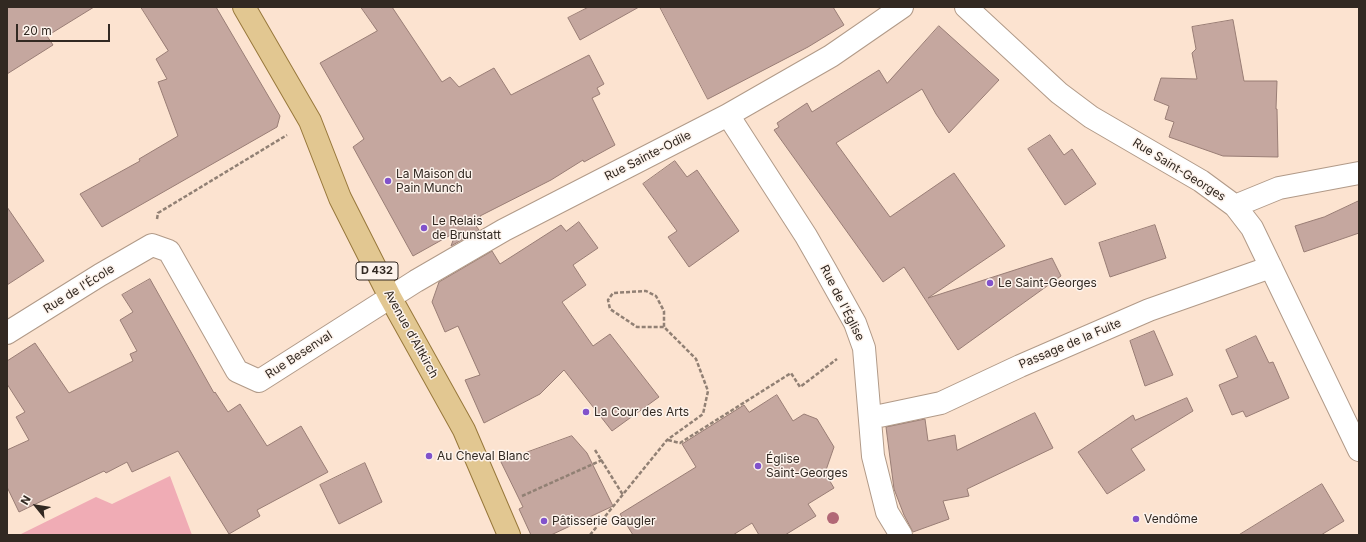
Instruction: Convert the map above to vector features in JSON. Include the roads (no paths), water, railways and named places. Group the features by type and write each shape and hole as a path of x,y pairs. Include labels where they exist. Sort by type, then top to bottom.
{"main road":[{"name":"Avenue d'Altkirch","path":"244,7 310,121 340,198 390,297 464,430 509,535"}],"street":[{"name":"Rue Sainte-Odile","path":"390,297 504,230 728,115 831,56 902,7"},
{"name":"Rue Saint-Georges","path":"966,7 1059,93 1080,109 1091,117 1201,181 1235,206 1252,228 1359,450"},
{"name":"Rue de l'Église","path":"728,115 826,271 855,323 864,348 873,456 887,512 901,535"},
{"path":"1235,206 1279,188 1359,173"},
{"name":"Rue Besenval","path":"152,245 169,251 238,371 259,381 390,297"},
{"name":"Rue de l'École","path":"7,333 100,275 152,245"},
{"name":"Passage de la Fuite","path":"870,418 941,403 1020,366 1149,310 1271,267"}],"place":[{"name":"La Maison du Pain Munch","path":"388,181"},
{"name":"Le Relais de Brunstatt","path":"424,228"},
{"name":"Le Saint-Georges","path":"990,283"},
{"name":"La Cour des Arts","path":"586,412"},
{"name":"Au Cheval Blanc","path":"429,456"},
{"name":"Église Saint-Georges","path":"758,466"},
{"name":"Vendôme","path":"1136,519"},
{"name":"Pâtisserie Gaugler","path":"544,521"}]}
